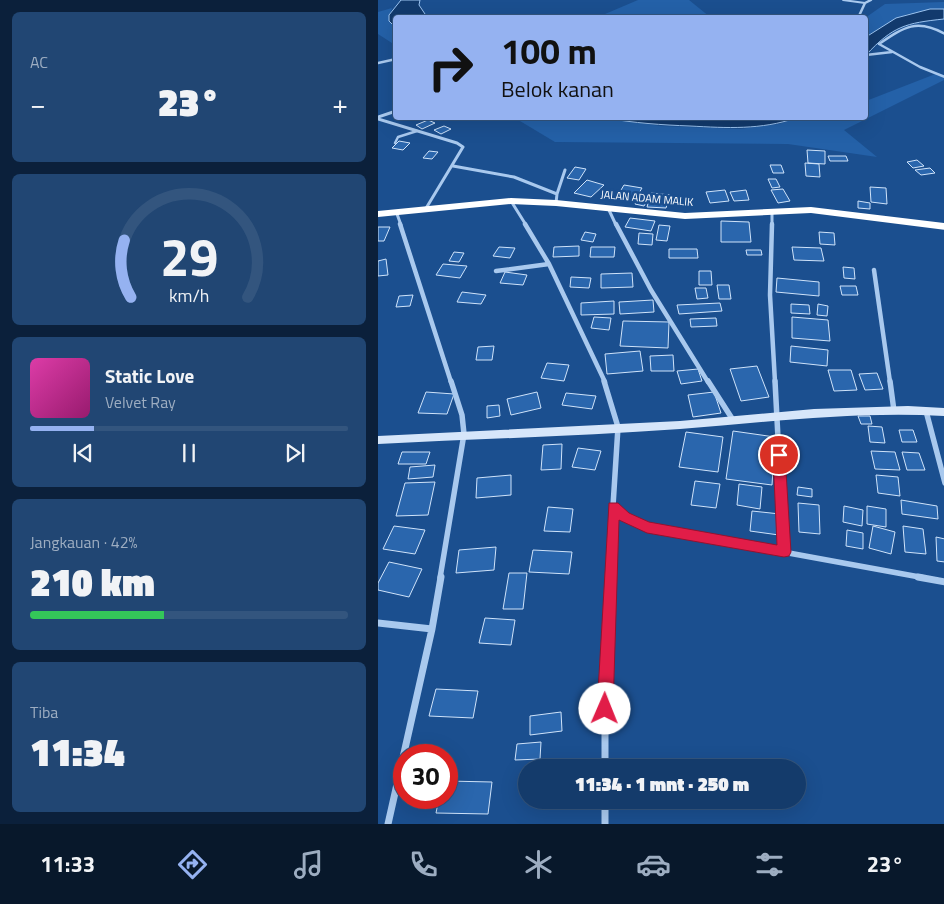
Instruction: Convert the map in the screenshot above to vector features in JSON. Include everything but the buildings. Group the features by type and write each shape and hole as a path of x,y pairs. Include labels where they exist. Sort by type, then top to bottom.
{"highway":[{"name":"JALAN ADAM MALIK","path":"378,214 397,214 511,201 556,198 608,208 685,216 797,209 827,211 944,227"}],"street":[{"path":"859,15 865,3 871,0"},
{"path":"944,34 922,24 912,25 880,43 892,52 920,67 944,77"},
{"path":"868,55 892,52"},
{"path":"378,64 393,61"},
{"path":"378,118 393,112"},
{"path":"378,118 464,147 425,210"},
{"path":"453,166 514,177 556,198 565,170"},
{"path":"511,201 549,264 605,382 618,427 605,689 605,759"},
{"path":"608,208 622,239 648,285 733,421"},
{"path":"772,212 770,295 784,552"},
{"path":"388,824 432,629 464,434 462,415 397,214"},
{"path":"496,270 549,264"},
{"path":"874,270 894,411"},
{"path":"378,440 733,421 777,416 926,410 944,412"},
{"path":"926,410 944,483"},
{"path":"613,506 631,521 647,527 944,582"},
{"path":"378,624 432,629"},
{"path":"605,809 605,824"}],"lane":[{"path":"843,0 865,3"},
{"path":"396,143 398,137 417,131"}],"shaded area":[{"path":"401,0 420,0 419,5 426,15 393,15 393,25 389,21 389,15"},
{"path":"638,0 689,0 708,15 603,15"},
{"path":"944,2 944,9 907,14 868,36 868,16 885,4"},
{"path":"392,8 389,20 393,25 393,44 378,34 378,12"},
{"path":"930,9 944,9 944,19 920,22 901,28 884,38 868,53 868,36 896,18"},
{"path":"938,73 944,75 944,80 868,118 868,100"},
{"path":"518,120 620,120 661,126 740,129 779,124 790,120 864,120 844,130 877,157 788,144 555,142"},
{"path":"620,120 790,120 770,125 731,128"}],"route":[{"path":"605,709 613,506 637,525 784,552 779,455"}]}
